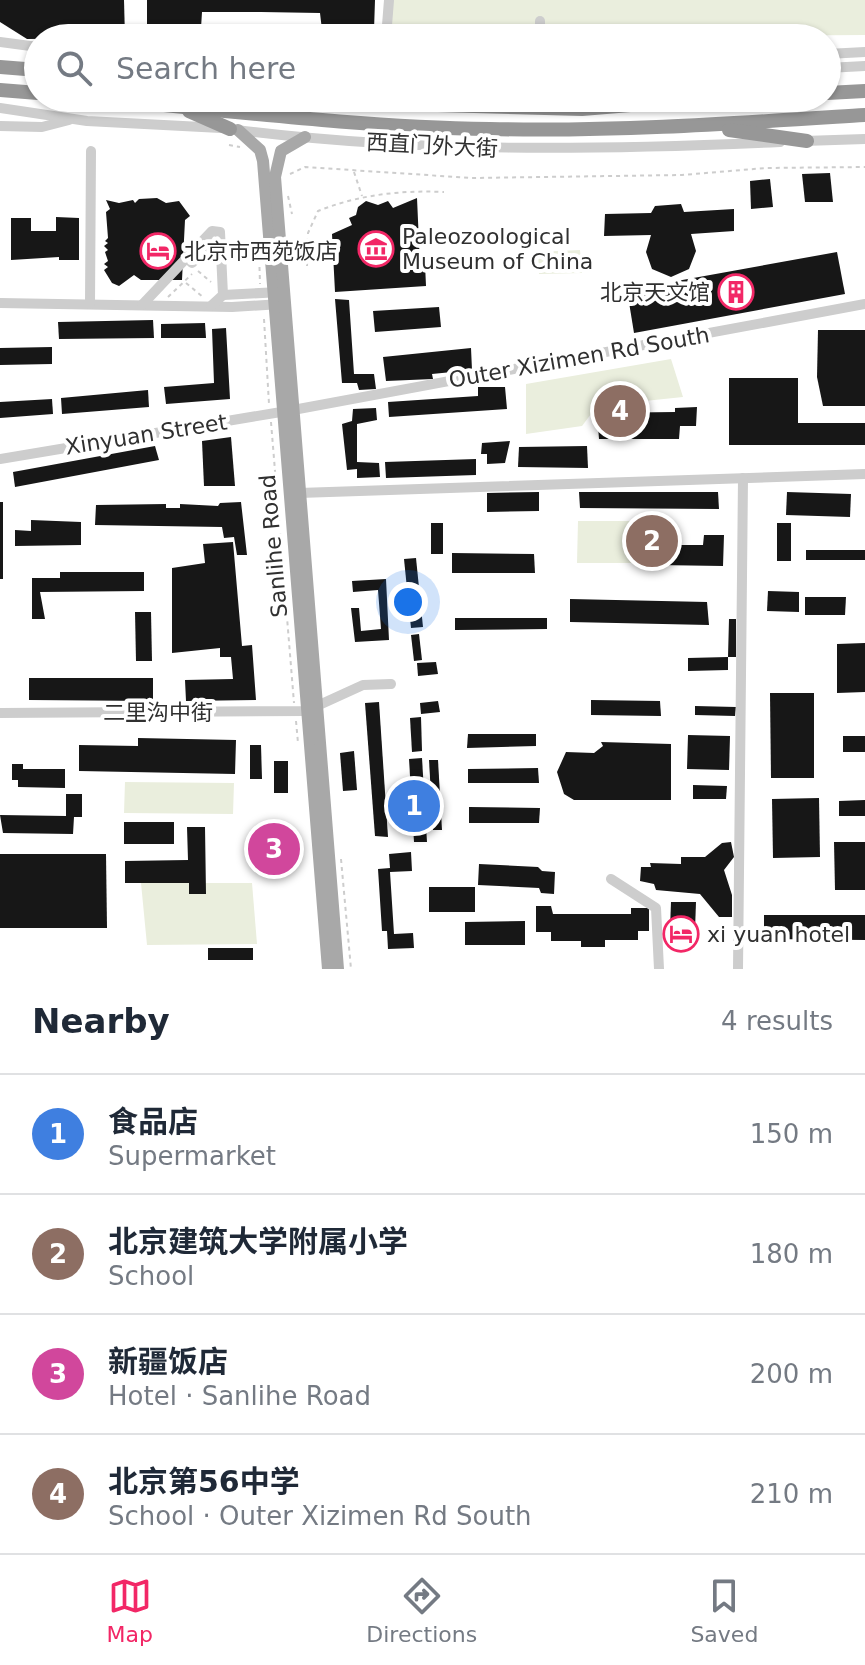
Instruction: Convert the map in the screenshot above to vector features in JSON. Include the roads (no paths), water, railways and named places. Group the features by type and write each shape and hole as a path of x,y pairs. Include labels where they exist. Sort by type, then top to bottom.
{"highway":[{"path":"0,67 24,69"},
{"path":"0,90 24,92"},
{"path":"841,92 865,91"},
{"path":"192,112 234,129"},
{"path":"258,112 488,129 697,126 865,115"},
{"path":"697,126 807,141"}],"main road":[{"name":"Sanlihe Road","path":"234,129 260,150 263,161 278,298 311,709 338,969"},
{"name":"Sanlihe Road","path":"278,298 276,162 287,145 305,137"},
{"name":"Sanlihe Road","path":"287,411 299,493 328,969"}],"street":[{"path":"387,24 389,0"},
{"path":"0,42 24,45"},
{"path":"841,53 865,52"},
{"path":"841,67 865,66"},
{"name":"西直门外大街","path":"0,108 24,112"},
{"name":"西直门外大街","path":"27,112 74,119 234,129 434,147 550,150 865,139"},
{"path":"0,126 42,127 74,119"},
{"path":"90,304 91,151"},
{"path":"142,305 212,231 220,232 219,290 207,302"},
{"path":"186,257 192,263 212,243"},
{"path":"219,290 278,298"},
{"path":"0,303 142,305 278,298"},
{"name":"Outer Xizimen Rd South","path":"287,411 865,304"},
{"name":"Xinyuan Street","path":"0,459 287,411"},
{"path":"299,493 865,474"},
{"path":"738,969 743,478"},
{"path":"311,709 363,685 391,684"},
{"name":"二里沟中街","path":"0,713 311,709"},
{"path":"611,879 656,908 659,969"}],"place":[{"name":"Paleozoological Museum of China","path":"376,249"},
{"name":"北京市西苑饭店","path":"158,251"},
{"name":"北京天文馆","path":"736,292"},
{"name":"北京第56中学","path":"620,411"},
{"name":"北京建筑大学附属小学","path":"652,541"},
{"name":"食品店","path":"414,806"},
{"name":"新疆饭店","path":"274,849"},
{"name":"xi yuan hotel","path":"681,934"}]}
